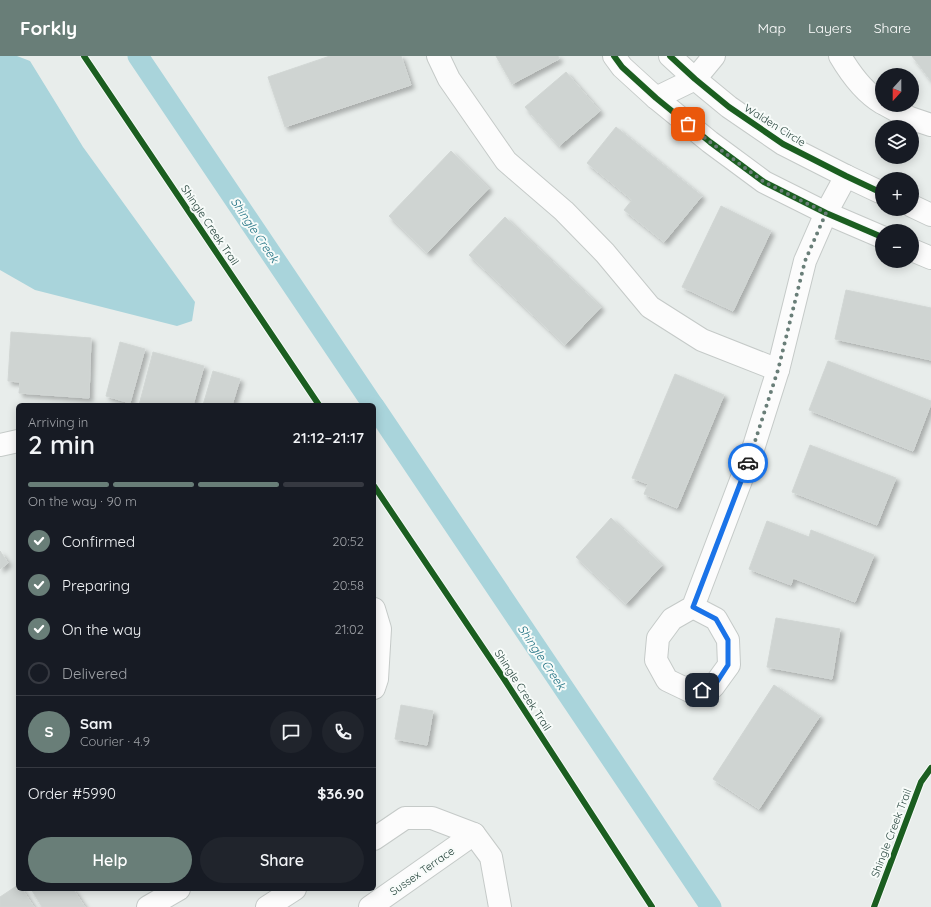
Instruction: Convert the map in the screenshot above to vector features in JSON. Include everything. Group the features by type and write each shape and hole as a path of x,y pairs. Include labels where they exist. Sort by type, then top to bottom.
{"street":[{"path":"438,56 449,79 506,161 564,211 605,253 650,307 702,340 778,370"},
{"path":"614,56 622,66 656,98 710,142 764,182 826,213 875,234"},
{"path":"656,98 695,79 714,56"},
{"path":"840,56 875,99"},
{"path":"656,98 674,57"},
{"name":"Walden Circle","path":"674,57 695,79 729,107 784,144 875,190"},
{"path":"899,112 910,118 931,124"},
{"path":"693,607 754,446 778,370 805,261 826,213 846,176"},
{"path":"919,209 931,215"},
{"path":"919,253 931,258"},
{"path":"0,445 16,441"},
{"path":"376,616 380,629 376,682"},
{"path":"376,837 406,818 432,818 474,834 491,857 500,907"},
{"name":"Sussex Terrace","path":"370,907 474,834"},
{"path":"148,907 176,891"},
{"path":"267,907 292,891"}],"water":[{"path":"0,56 17,56 30,61 83,147 195,302 192,321 177,326 35,290 0,270"}],"building":[{"path":"330,56 401,56 411,85 285,127 268,77"},
{"path":"496,56 558,56 559,59 512,84"},
{"path":"912,56 931,56 931,81"},
{"path":"566,72 600,111 559,146 525,107"},
{"path":"616,127 702,196 664,242 624,210 632,200 587,163"},
{"path":"451,151 489,188 427,253 389,216"},
{"path":"721,206 771,231 733,311 682,287"},
{"path":"505,217 601,307 565,345 469,255"},
{"path":"846,290 931,308 931,360 835,339"},
{"path":"11,332 91,338 89,398 19,393 20,382 8,381"},
{"path":"120,342 145,349 130,403 106,396"},
{"path":"153,352 204,366 194,403 140,403"},
{"path":"828,361 931,401 913,451 809,410"},
{"path":"213,371 240,379 233,403 204,403"},
{"path":"675,374 724,395 677,508 644,494 648,484 632,478"},
{"path":"810,445 896,478 877,525 792,492"},
{"path":"611,518 662,565 626,604 576,557"},
{"path":"767,521 809,537 811,530 874,555 855,602 793,578 791,585 749,569"},
{"path":"0,551 8,563 0,569"},
{"path":"776,618 840,629 832,679 767,667"},
{"path":"774,685 820,716 759,809 713,779"},
{"path":"401,705 433,711 427,745 395,739"},
{"path":"16,886 16,891 23,891 34,907 0,907 0,897"},
{"path":"32,891 74,891 85,907 42,907"}],"waterway":[{"name":"Shingle Creek","path":"138,56 372,403"},
{"name":"Shingle Creek","path":"376,409 711,907"}],"cycle path":[{"name":"Shingle Creek Trail","path":"84,56 318,403"},
{"path":"614,56 622,67 656,98 710,142 764,182 826,213 875,234"},
{"path":"670,56 729,107 783,144 875,190"},
{"name":"Shingle Creek Trail","path":"376,489 504,679 652,907"},
{"name":"Shingle Creek Trail","path":"874,907 921,782 931,768"}],"way so far":[{"path":"688,124 764,182 826,213 805,261 778,370 748,463"}],"route":[{"path":"702,690 713,688 728,665 728,640 716,619 693,607 748,463"}]}
